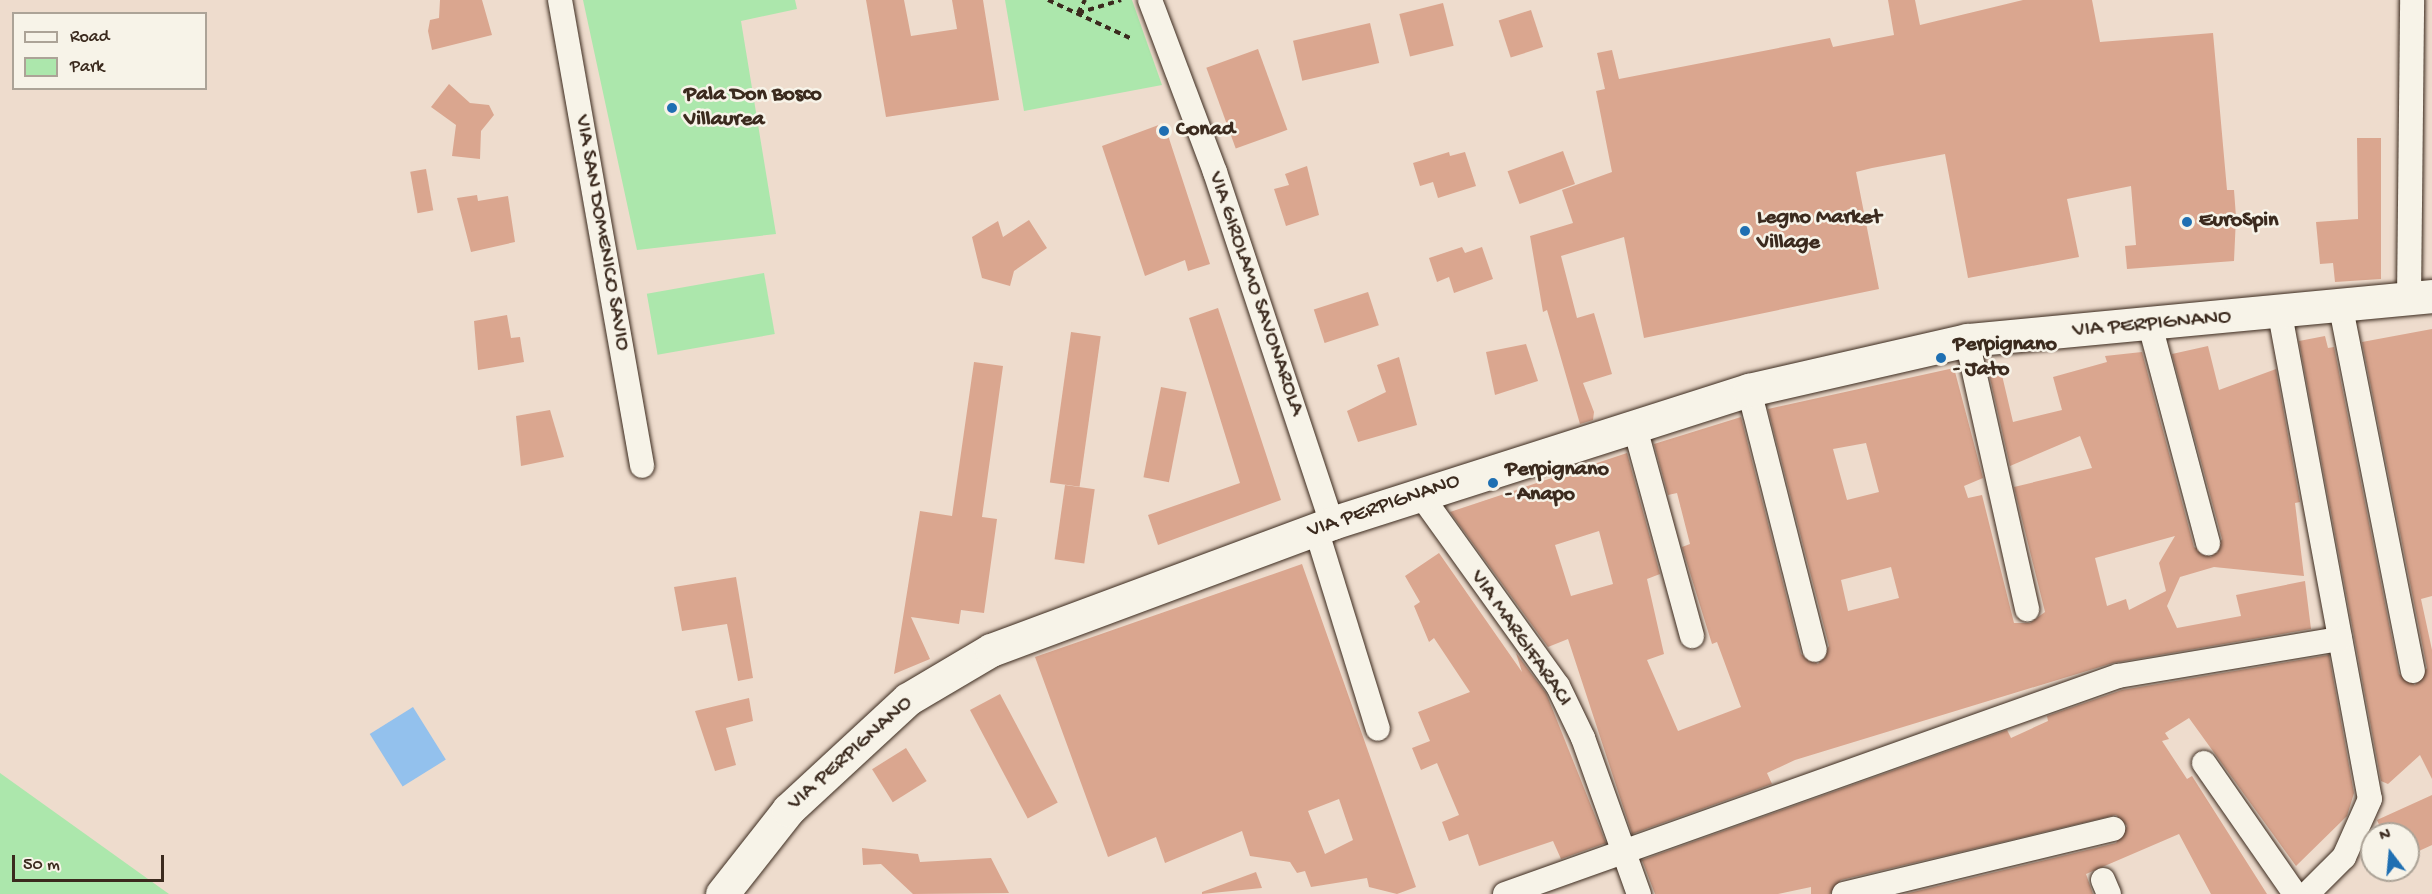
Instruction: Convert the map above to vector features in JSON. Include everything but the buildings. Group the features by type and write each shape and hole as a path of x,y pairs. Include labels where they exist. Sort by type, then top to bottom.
{"street":[{"name":"VIA SAN DOMENICO SAVIO","path":"560,0 642,466"},
{"name":"VIA GIROLAMO SAVONAROLA","path":"1150,0 1215,172 1324,526 1378,729"},
{"path":"2414,0 2421,298"},
{"name":"VIA PERPIGNANO","path":"722,894 788,810 908,699 991,650 1324,526 1634,424 1749,390 1967,340 2280,314 2421,298"},
{"path":"2341,308 2413,671"},
{"path":"2280,314 2370,799 2344,857 2307,894"},
{"path":"2150,325 2208,543"},
{"path":"1967,340 2027,609"},
{"path":"1749,390 1815,650"},
{"path":"1634,424 1692,636"},
{"name":"VIA MARGIFARACI","path":"1420,494 1558,686 1583,738 1639,894"},
{"path":"1505,894 2118,676 2340,639"},
{"path":"2204,763 2295,894"},
{"path":"1844,894 2113,829"}],"path":[{"path":"1048,0 1132,39"},
{"path":"1077,13 1085,0"},
{"path":"1077,13 1121,0"}],"green space":[{"path":"583,0 795,0 797,9 741,21 776,234 637,250"},
{"path":"1005,0 1132,0 1162,85 1024,111"},
{"path":"764,273 775,334 658,355 647,294"},
{"path":"0,773 169,894 0,894"}],"water":[{"path":"413,707 446,760 403,787 370,734"}],"place":[{"name":"Pala Don Bosco Villaurea","path":"672,108"},
{"name":"Conad","path":"1164,131"},
{"name":"EuroSpin","path":"2187,222"},
{"name":"Legno Market Village","path":"1745,231"},
{"name":"Perpignano - Jato","path":"1941,358"},
{"name":"Perpignano - Anapo","path":"1493,483"}]}
